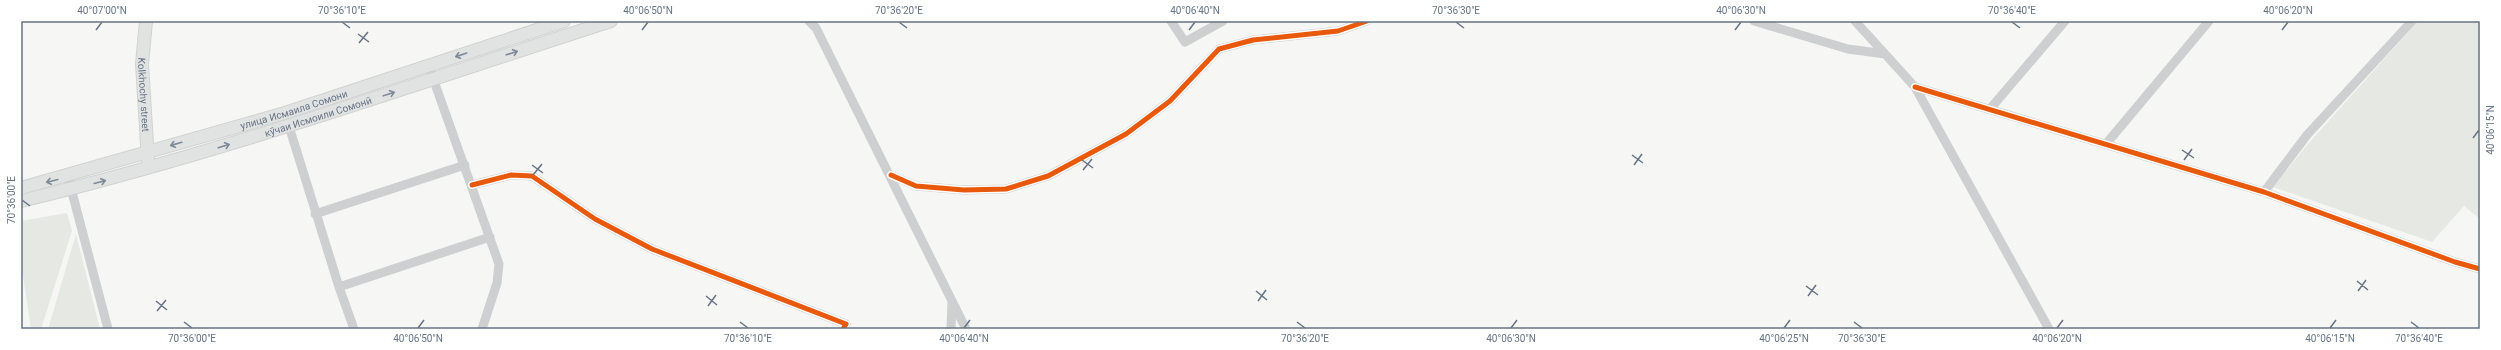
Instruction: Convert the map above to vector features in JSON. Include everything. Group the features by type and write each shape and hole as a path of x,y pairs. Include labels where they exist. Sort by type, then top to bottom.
{"main road":[{"name":"Kolkhochy street","path":"146,21 142,64 149,169"},
{"name":"улица Исмаила Сомони","path":"21,188 68,177 148,152 285,113 429,67 564,21"},
{"name":"кӯчаи Исмоили Сомонӣ","path":"21,202 149,169 433,80 611,21"}],"street":[{"path":"1171,21 1185,42 1223,21"},
{"path":"891,175 916,186 964,190 1006,188 1048,176 1126,134 1170,101 1219,49 1253,40 1338,31 1367,21"},
{"path":"1754,21 1848,49 1885,54"},
{"path":"1855,21 1915,87 2049,329"},
{"path":"1990,109 2065,21"},
{"path":"2106,144 2209,21"},
{"path":"2264,192 2307,135 2412,21"},
{"path":"814,23 891,175 966,329"},
{"path":"429,67 499,264 497,283 481,329"},
{"path":"1915,87 2264,192 2455,262 2480,268"},
{"path":"285,113 315,214 354,329"},
{"path":"315,214 465,165"},
{"path":"472,185 511,175 532,176 595,219 652,249 846,324 843,329"},
{"path":"68,177 108,329"},
{"path":"339,287 490,237"},
{"path":"951,329 952,300"}],"shaded area":[{"path":"2418,21 2480,21 2480,219 2464,206 2432,242 2273,187 2308,144"},
{"path":"67,213 72,231 41,329 31,329 21,263 21,221"},
{"path":"76,234 100,329 48,329"}],"cycle path":[{"path":"891,175 916,186 964,190 1006,189 1048,176 1126,134 1170,101 1219,49 1253,40 1338,31 1367,21"},
{"path":"1915,87 2264,192 2455,262 2480,269"},
{"path":"472,185 511,175 532,176 595,219 652,249 846,324 843,329"}]}
